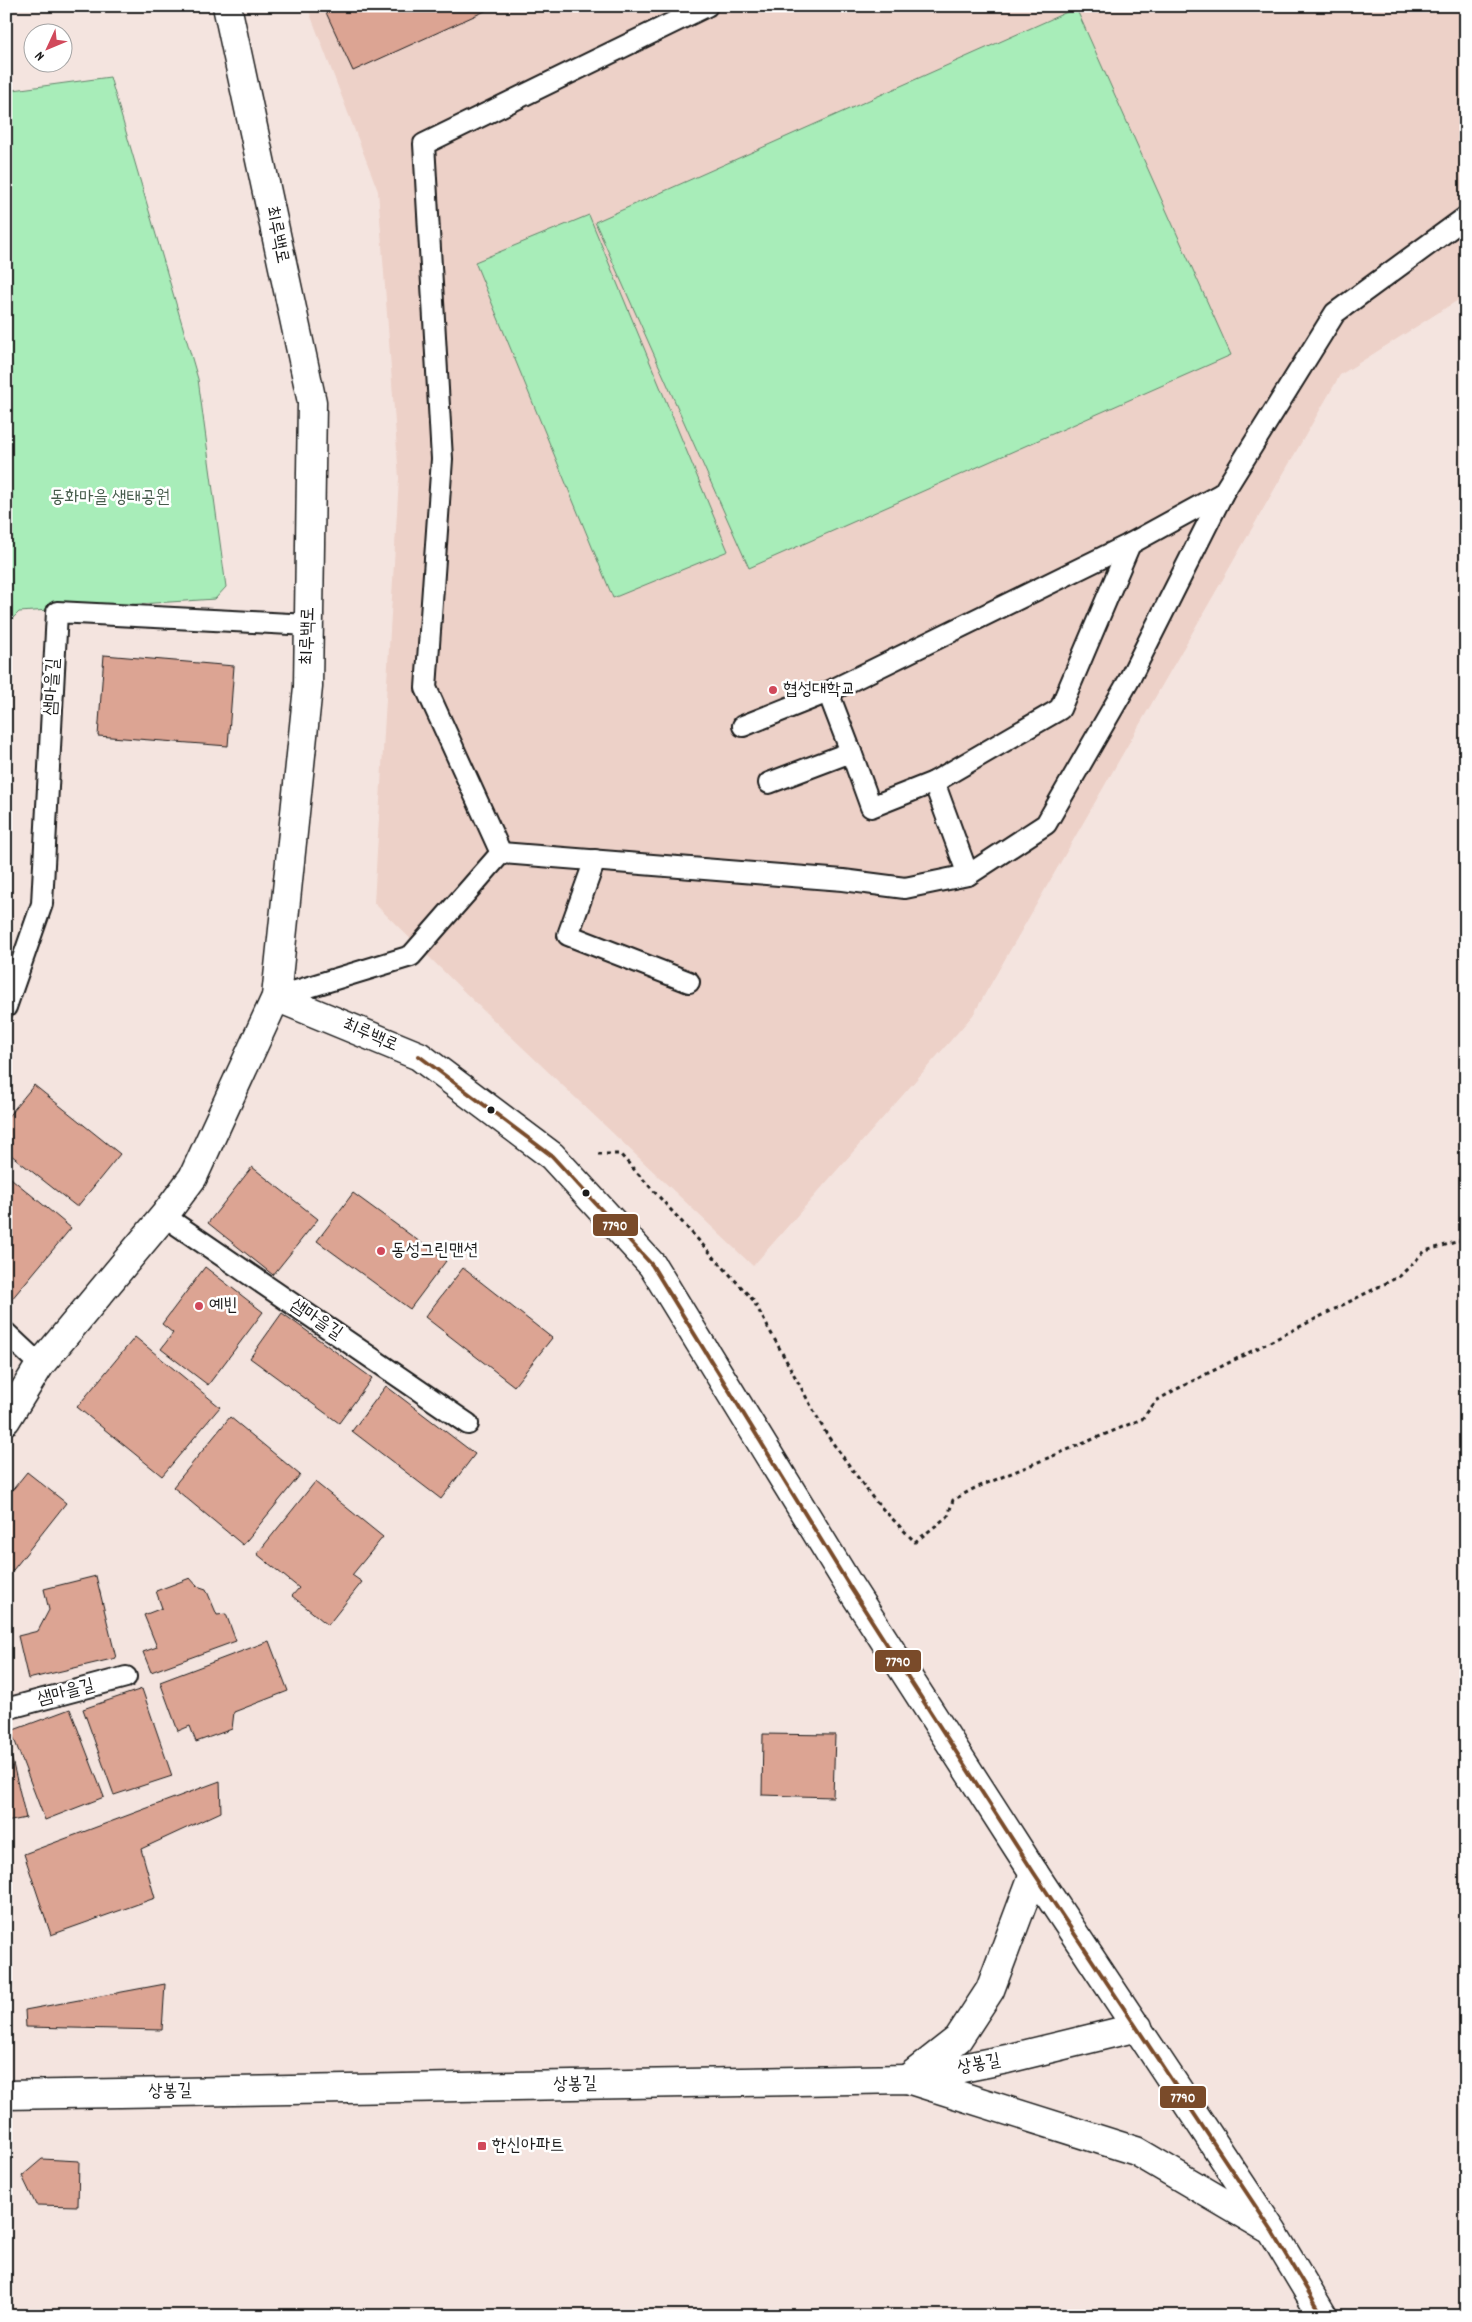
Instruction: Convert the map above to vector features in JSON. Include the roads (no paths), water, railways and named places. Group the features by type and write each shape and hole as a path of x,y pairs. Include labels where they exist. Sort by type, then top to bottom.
{"street":[{"name":"최루백로","path":"227,6 312,402 308,687 276,997 419,1056 552,1156 652,1265 850,1587 1034,1873 1272,2231 1323,2316"},
{"path":"6,1420 40,1365 164,1216 193,1177 276,997"},
{"path":"906,2079 958,2038 990,1990 1034,1873"},
{"name":"상봉길","path":"6,2095 906,2079 1007,2059 1138,2027"},
{"path":"906,2079 1136,2151 1272,2231"}],"lane":[{"path":"501,853 426,688 442,459 424,144 707,6"},
{"path":"501,853 842,880 905,888 968,875 1046,824 1128,682 1223,493 1335,314 1466,217"},
{"path":"743,726 828,692 1130,544 1223,493"},
{"path":"828,692 871,808 934,782 1060,709 1130,544"},
{"name":"샘마을길","path":"6,1007 42,904 58,612 309,625"},
{"path":"769,783 851,752"},
{"path":"934,782 968,875"},
{"path":"276,997 411,956 501,853"},
{"path":"595,860 568,935 689,982"},
{"name":"샘마을길","path":"164,1216 468,1424"},
{"path":"6,1333 40,1365"},
{"name":"샘마을길","path":"6,1708 126,1677"}],"place":[{"name":"협성대학교","path":"773,690"},
{"name":"동성그린맨션","path":"381,1251"},
{"name":"예빈","path":"199,1306"},
{"name":"한신아파트","path":"482,2146"}],"park label":[{"name":"동화마을 생태공원","path":"110,498"}]}
